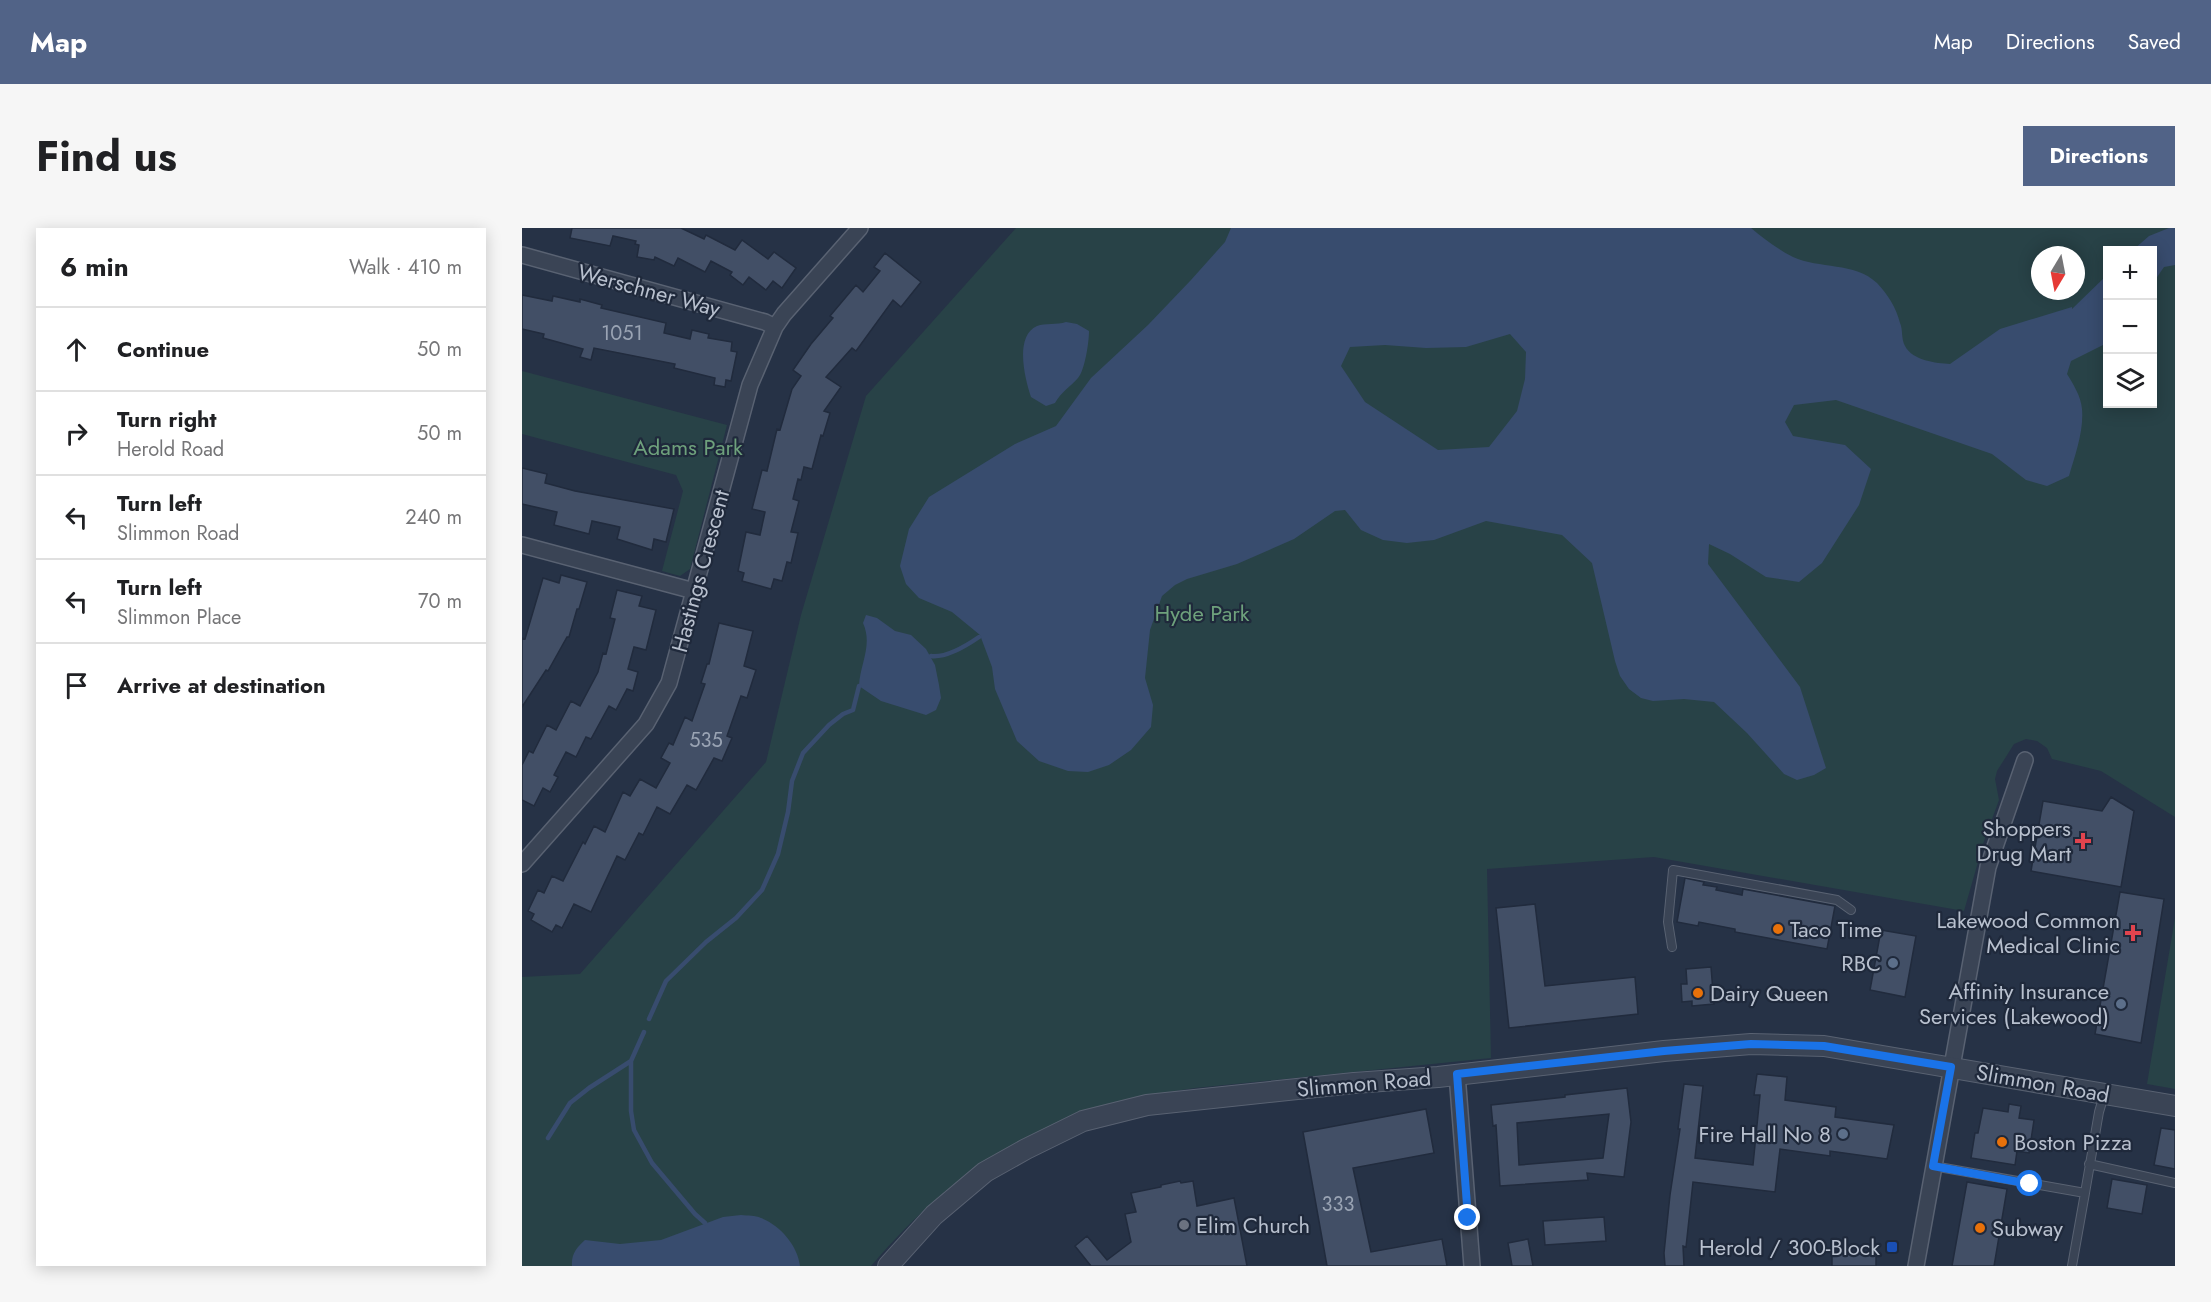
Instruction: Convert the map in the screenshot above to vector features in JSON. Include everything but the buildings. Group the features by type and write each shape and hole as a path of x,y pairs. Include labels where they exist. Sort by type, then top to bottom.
{"street":[{"name":"Hastings Crescent","path":"522,864 646,724 669,683 750,385 775,327 860,228"},
{"name":"Werschner Way","path":"522,255 765,322 775,327"},
{"path":"522,547 694,591"},
{"path":"1916,1266 1988,867 2025,760"},
{"name":"Slimmon Road","path":"888,1266 934,1215 985,1172 1083,1121 1148,1105 1751,1044 1824,1046 2175,1106"},
{"path":"1457,1074 1472,1266"}],"lane":[{"path":"1672,947 1668,922 1672,870 1837,900 1851,909"},
{"path":"2072,1266 2104,1094"},
{"path":"2090,1164 2134,1176 2175,1183"},
{"path":"1933,1166 2085,1193"}],"green space":[{"name":"Hyde Park","path":"1016,228 2175,228 2175,817 2101,771 2052,759 2047,748 2037,741 2026,739 2014,744 1997,771 1995,779 1999,800 1984,841 1964,911 1654,857 1487,869 1491,1058 1195,1088 1144,1097 1097,1109 1054,1124 977,1167 941,1195 871,1266 522,1266 522,977 580,974 766,762 801,615 866,396"},
{"name":"Adams Park","path":"522,371 727,425 690,569 680,576 662,571 683,491 676,475 522,434"},
{"path":"2175,918 2175,1089 2147,1084"}],"water":[{"path":"1231,228 1751,228 1771,244 1793,257 1848,269 1868,276 1888,297 1896,312 1905,346 1913,355 1925,360 1950,364 2000,329 2072,307 2072,309 2081,300 2085,300 2085,296 2103,279 2103,345 2071,361 2067,374 2081,404 2080,434 2069,476 2047,486 2026,480 1992,454 1836,400 1794,405 1785,422 1793,436 1845,445 1871,469 1859,505 1822,563 1799,582 1766,577 1730,554 1709,544 1708,564 1800,687 1826,768 1814,775 1797,780 1784,774 1747,733 1714,702 1684,699 1653,701 1641,698 1629,689 1620,676 1615,661 1592,563 1562,535 1486,521 1434,540 1407,543 1383,540 1361,530 1345,510 1335,511 1294,539 1237,564 1187,579 1162,596 1150,630 1145,678 1153,705 1151,727 1131,750 1109,765 1088,772 1068,771 1039,761 1017,741 995,689 992,667 980,635 952,612 919,598 906,584 900,566 909,529 929,497 1015,444 1056,426 1091,378 1148,325 1225,242","holes":["1510,334 1526,352 1525,379 1517,411 1489,447 1438,450 1365,402 1341,366 1350,347 1385,345 1426,348 1466,347"]},
{"path":"2175,228 2175,265 2164,267 2157,277 2157,246 2138,246 2149,236"},
{"path":"1066,322 1077,324 1089,331 1085,363 1078,378 1055,403 1046,406 1031,397 1024,369 1023,348 1030,331 1037,326"},
{"path":"866,615 877,618 895,631 911,635 926,649 935,665 939,685 941,698 936,710 926,715 881,701 859,686 867,639 863,623"},
{"path":"741,1215 759,1217 781,1231 796,1251 800,1266 572,1266 575,1251 585,1240 620,1244 661,1240 723,1217"}],"waterway":[{"path":"931,656 950,653 979,637"},
{"path":"649,1019 666,981 706,942 736,918 762,890 778,854 788,812 792,781 803,753 829,725 843,714 853,710 859,686"},
{"path":"548,1138 570,1103 631,1061 644,1032"},
{"path":"631,1061 631,1111 634,1130 652,1163 705,1223"}],"place":[{"name":"Shoppers Drug Mart","path":"2083,841"},
{"name":"Taco Time","path":"1778,929"},
{"name":"Lakewood Common Medical Clinic","path":"2133,933"},
{"name":"RBC","path":"1893,963"},
{"name":"Dairy Queen","path":"1698,993"},
{"name":"Affinity Insurance Services (Lakewood)","path":"2121,1004"},
{"name":"Fire Hall No 8","path":"1843,1134"},
{"name":"Boston Pizza","path":"2002,1142"},
{"name":"Elim Church","path":"1184,1225"},
{"name":"Subway","path":"1980,1228"},
{"name":"Herold / 300-Block","path":"1892,1247"}],"route":[{"path":"1468,1218 1457,1074 1664,1051 1751,1044 1824,1046 1951,1067 1933,1166 2030,1184"}]}
